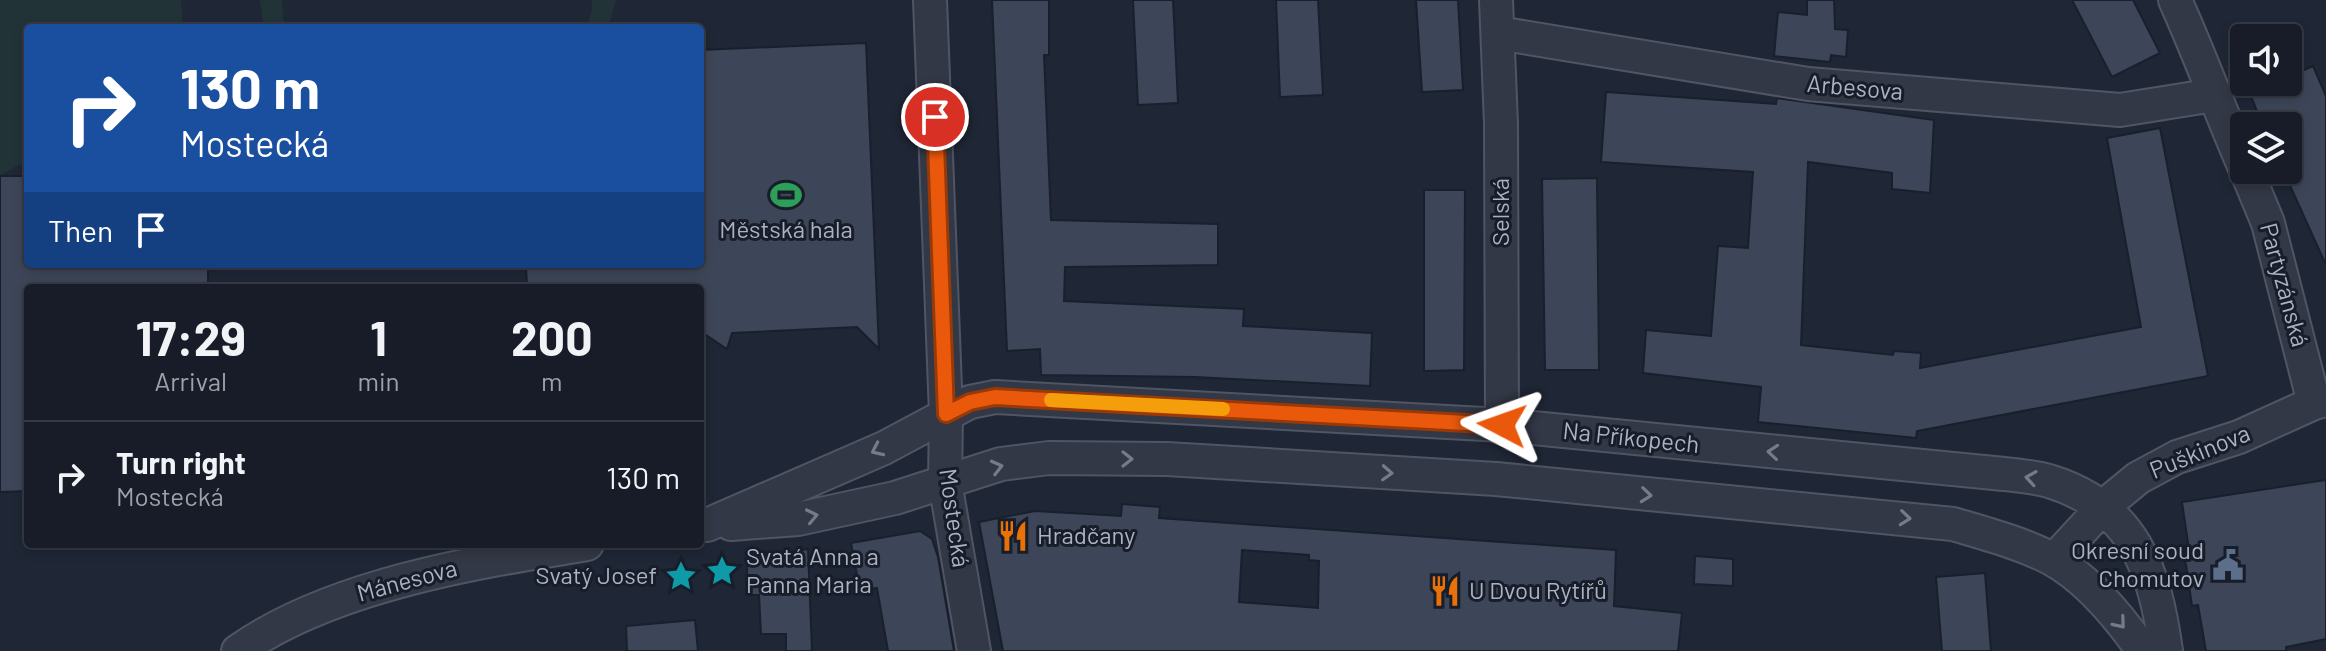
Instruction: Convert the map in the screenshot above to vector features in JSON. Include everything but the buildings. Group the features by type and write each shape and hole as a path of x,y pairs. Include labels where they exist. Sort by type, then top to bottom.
{"street":[{"name":"Mostecká","path":"930,0 946,414 945,482 974,651"},
{"name":"Selská","path":"1496,0 1502,425"},
{"name":"Partyzánská","path":"2175,0 2204,62 2230,133"},
{"name":"Arbesova","path":"1498,33 1824,86 2120,110 2214,95"},
{"name":"Partyzánská","path":"2252,184 2268,223 2320,401"},
{"name":"Na Příkopech","path":"946,414 970,402 995,397 1502,425 1994,473 2047,481 2104,506 2137,547 2149,570 2166,651"},
{"name":"Puškinova","path":"2054,560 2104,506 2138,478 2177,457 2239,437 2320,401"},
{"path":"704,526 884,448 946,414"},
{"path":"704,526 798,519 895,498 1001,464 1049,458 1167,459 1496,479 1953,524 2008,540 2054,560 2105,604 2143,651"},
{"name":"Mánesova","path":"238,651 289,620 344,598 434,573 562,548"}],"shaded area":[{"path":"0,0 181,0 183,24 24,24 24,162 0,175"},
{"path":"260,0 282,0 285,24 263,24"},
{"path":"592,0 616,0 609,24 587,24"}],"slow traffic":[{"path":"1051,400 1223,409"}],"place":[{"name":"Městská hala","path":"786,195"},
{"name":"Hradčany","path":"1013,536"},
{"name":"Okresní soud Chomutov","path":"2228,565"},
{"name":"Svatá Anna a Panna Maria","path":"722,571"},
{"name":"Svatý Josef","path":"681,576"},
{"name":"U Dvou Rytířů","path":"1445,591"}],"route":[{"path":"935,117 946,414 970,402 995,397 1502,425"}]}
